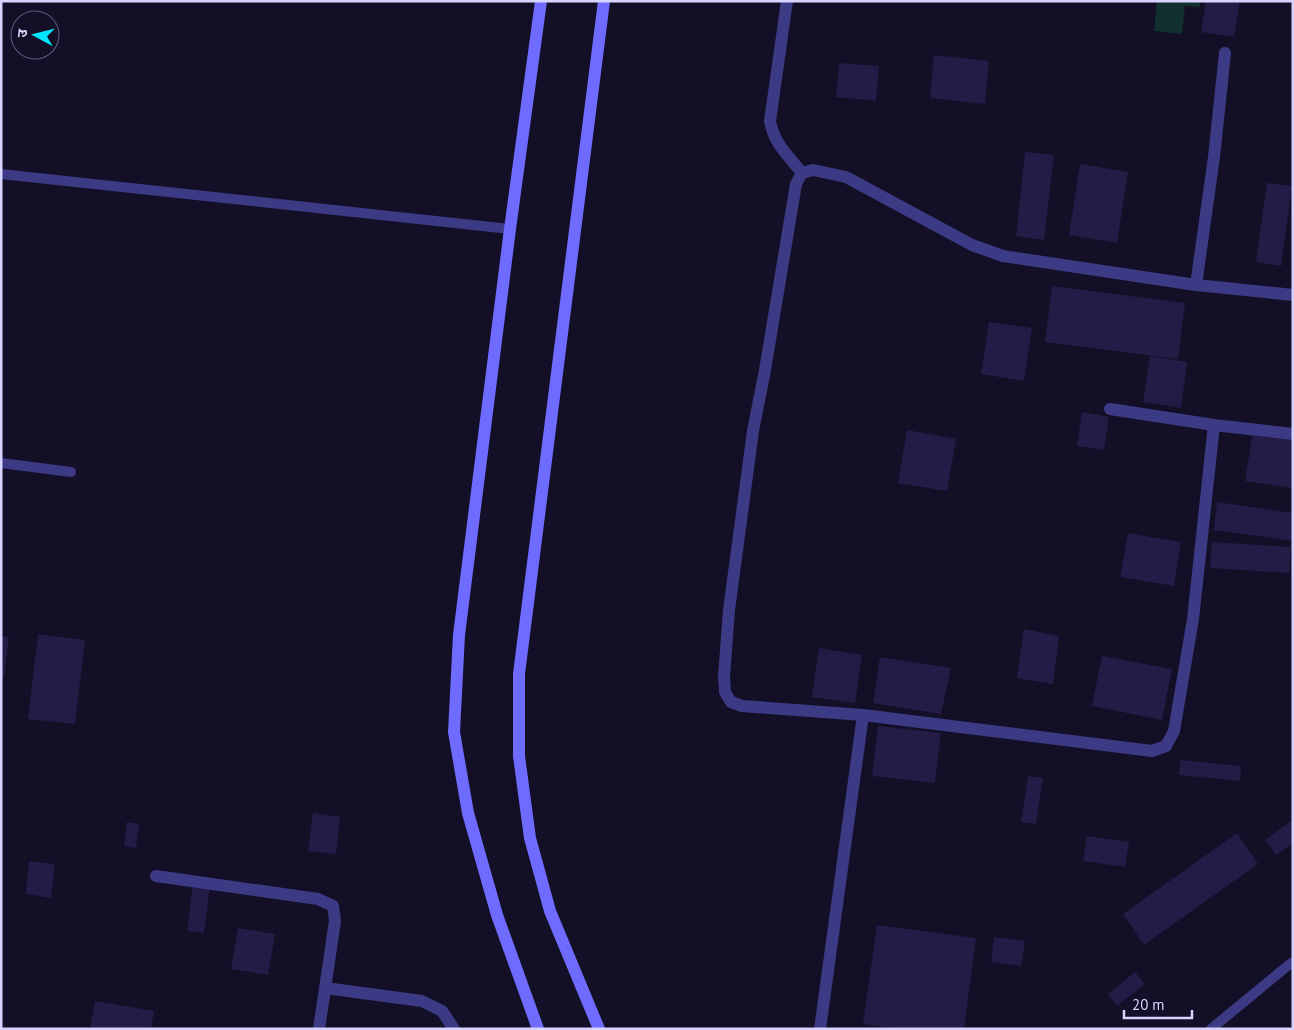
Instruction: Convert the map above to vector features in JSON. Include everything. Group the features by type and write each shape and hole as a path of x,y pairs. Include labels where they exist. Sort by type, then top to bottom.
{"street":[{"path":"538,1029 497,915 468,813 454,732 459,635 541,1"},
{"path":"599,1029 550,910 530,838 519,756 519,674 604,1"},
{"path":"787,1 770,121 772,133 777,142 802,173"},
{"path":"1196,285 1214,157 1225,53"},
{"path":"1214,425 1193,619 1174,731 1166,746 1152,751 862,715 742,706 731,702 725,692 724,677 729,610 753,431 796,184 802,173 813,170 846,177 972,245 1002,256 1196,285 1293,295"},
{"path":"1110,409 1214,425 1293,434"},
{"path":"820,1029 862,715"},
{"path":"156,876 318,899 333,906 335,920 319,1029"},
{"path":"325,988 422,1001 442,1010 454,1029"}],"lane":[{"path":"1,174 510,229"},
{"path":"1,463 71,472"},
{"path":"1211,1029 1291,963"}],"green space":[{"path":"1157,1 1200,1 1200,7 1185,6 1182,34 1154,31"}],"building":[{"path":"1206,1 1240,1 1234,37 1201,32"},
{"path":"934,55 989,61 985,104 930,98"},
{"path":"839,63 879,66 876,101 836,97"},
{"path":"1025,152 1054,155 1044,240 1016,236"},
{"path":"1080,164 1128,172 1117,243 1069,235"},
{"path":"1267,183 1292,186 1281,266 1256,262"},
{"path":"1052,286 1185,303 1178,359 1045,342"},
{"path":"989,322 1032,328 1024,381 981,374"},
{"path":"1150,356 1187,362 1181,408 1143,402"},
{"path":"1082,412 1109,417 1104,450 1077,446"},
{"path":"907,430 956,439 947,491 898,483"},
{"path":"1252,436 1293,440 1293,488 1245,481"},
{"path":"1217,502 1293,513 1293,541 1214,530"},
{"path":"1128,533 1181,542 1174,586 1120,577"},
{"path":"1212,542 1291,547 1289,573 1210,568"},
{"path":"1024,629 1059,636 1053,684 1017,678"},
{"path":"38,634 85,640 75,724 28,719"},
{"path":"1,636 9,637 4,678 1,678"},
{"path":"819,648 862,655 855,703 812,697"},
{"path":"1102,656 1172,669 1162,720 1092,706"},
{"path":"880,657 951,668 941,714 873,703"},
{"path":"878,726 941,733 935,783 872,776"},
{"path":"1180,760 1241,766 1240,781 1179,775"},
{"path":"1028,776 1043,778 1036,824 1021,822"},
{"path":"313,813 340,817 336,854 308,851"},
{"path":"1291,821 1293,823 1293,843 1276,855 1265,840"},
{"path":"127,822 139,824 136,848 124,846"},
{"path":"1237,833 1258,864 1144,945 1123,914"},
{"path":"1087,836 1129,842 1125,867 1083,861"},
{"path":"29,861 55,864 51,898 26,894"},
{"path":"193,884 210,887 204,933 187,931"},
{"path":"877,925 976,938 964,1029 899,1029 863,1024"},
{"path":"238,928 275,934 268,975 231,969"},
{"path":"994,937 1025,941 1021,966 991,962"},
{"path":"1135,972 1145,984 1117,1006 1108,994"},
{"path":"95,1001 154,1011 151,1029 90,1029"}]}
